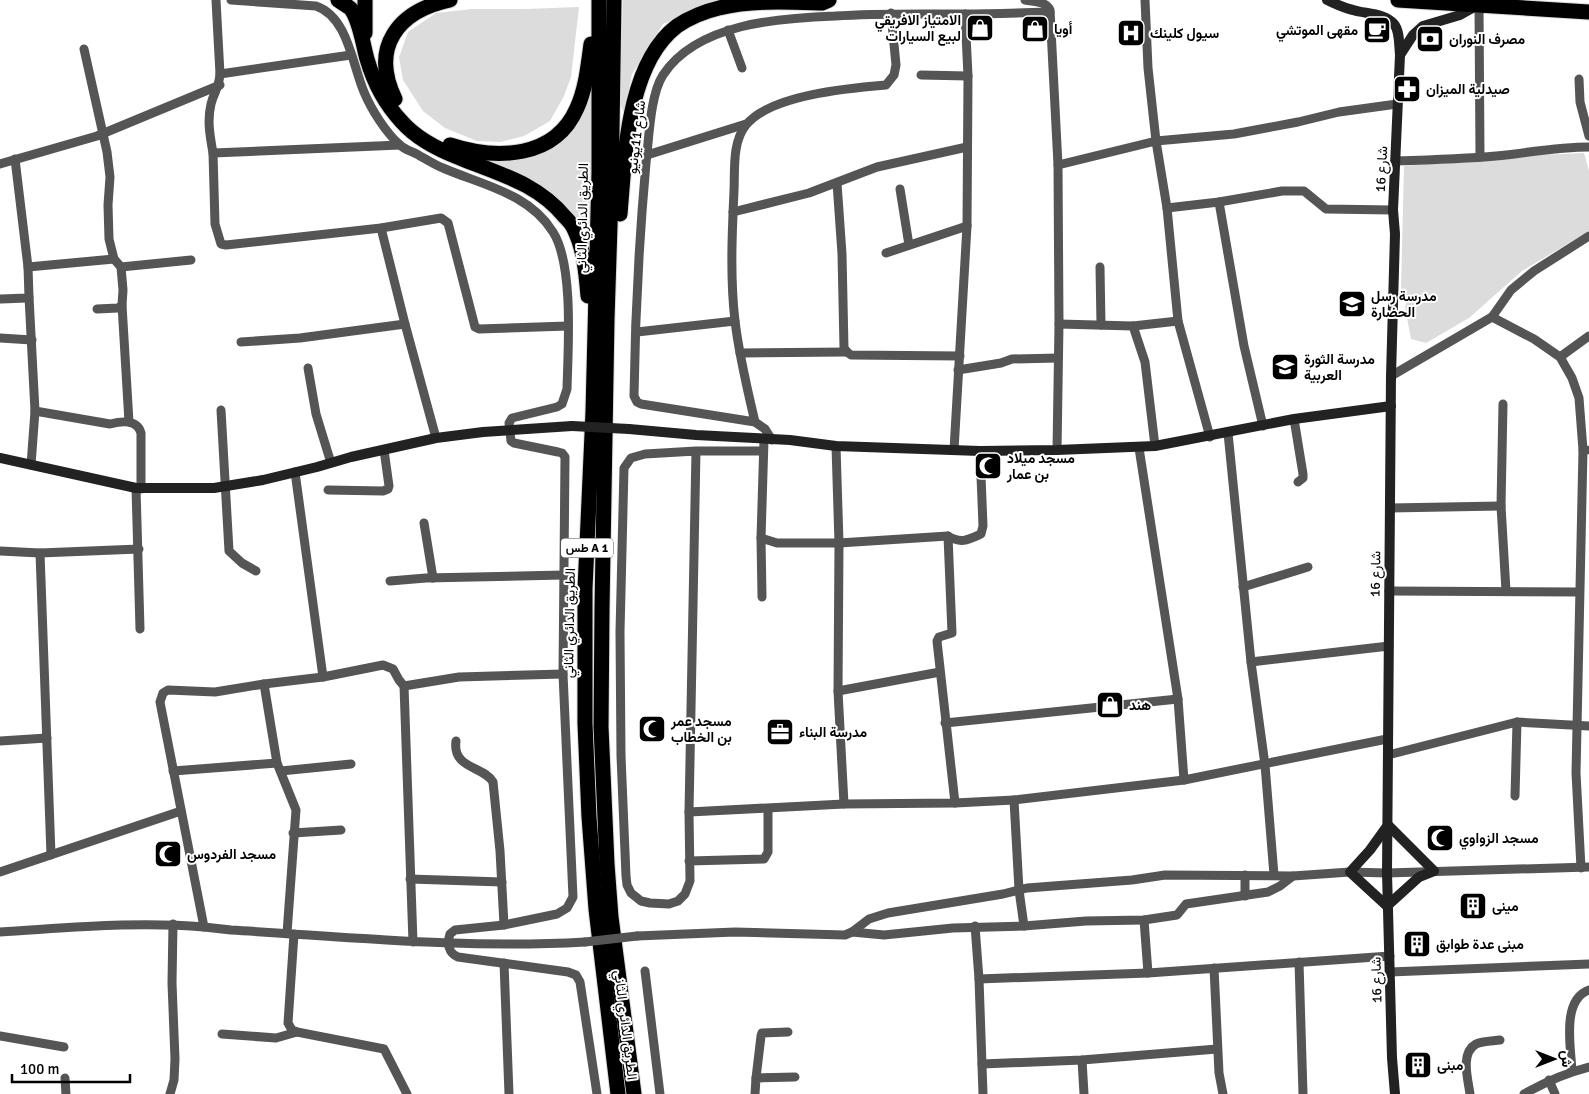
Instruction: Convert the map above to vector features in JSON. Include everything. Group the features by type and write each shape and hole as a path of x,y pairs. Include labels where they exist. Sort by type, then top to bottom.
{"highway":[{"path":"338,0 351,9 362,33 367,60 385,102 403,124 420,138 443,152 517,180 540,192 573,227 581,248 586,276 593,412"},
{"path":"365,0 364,17 367,60"},
{"path":"450,0 432,4 412,14 397,28 389,42 384,63 388,85 396,103 412,120 438,139 466,150 505,154 526,151 546,144 565,127 576,110 583,91 599,2"},
{"name":"الطريق الدائري الثاني","path":"614,0 602,609 603,777 611,917 634,1094"},
{"path":"613,67 617,47 618,0"},
{"path":"607,350 630,118 642,76 660,43 678,26 698,15 719,8 765,2 822,3 829,0"},
{"path":"1398,0 1589,12"},
{"name":"الطريق الدائري الثاني","path":"599,2 599,164 593,412 585,589 585,723 589,817 596,909 618,1094"}],"street":[{"path":"216,0 220,85 213,99 208,127 213,153 215,224 221,244 381,228 441,218 448,223 473,324 477,328 568,326"},
{"path":"231,0 323,8 338,23 363,91 372,109 400,145 442,168 506,192 525,203 546,223 558,241 567,291 567,389 562,404 557,407 512,418 509,423 511,441 514,443 562,453 565,457 564,674 573,897 570,904 561,912 504,925 455,930 450,934 448,944 450,952 455,956 568,972 578,977 581,985 597,1094"},
{"path":"1025,0 1046,4 1050,12 1058,165 1059,324 1057,450"},
{"path":"1145,0 1148,68 1156,141 1167,208 1178,321 1210,436"},
{"name":"شارع 16","path":"1327,0 1342,7 1374,14 1395,24 1400,55 1393,210 1387,739 1387,906 1395,1094"},
{"path":"1400,55 1413,35 1423,26 1455,17 1479,5 1480,157"},
{"path":"762,597 763,451 768,440 765,429 755,422 735,320 731,264 737,143 746,124 760,112 833,90 886,85 894,74 896,65 891,12"},
{"name":"شارع 11يونيو","path":"755,422 641,404 637,402 634,396 639,242 651,114 662,76 670,65 694,47 728,30 763,21 891,12 965,14 1050,12"},
{"path":"954,450 967,226 968,76 965,14"},
{"path":"728,30 742,68"},
{"path":"84,49 104,133 110,177 108,205 109,239 114,258 121,267 129,422"},
{"path":"220,74 351,55"},
{"path":"921,75 968,76"},
{"path":"1579,79 1580,102 1589,136"},
{"path":"0,164 97,136 220,85"},
{"path":"1058,165 1156,141 1234,134 1339,112 1397,104"},
{"path":"647,155 746,124"},
{"path":"213,153 400,145"},
{"path":"1396,161 1458,159 1563,147 1589,146"},
{"path":"733,212 809,193 877,167 967,147"},
{"path":"15,159 28,267 32,340 35,411 31,466"},
{"path":"837,183 842,254 844,348 851,355 960,356"},
{"path":"900,189 910,245"},
{"path":"1167,208 1218,202 1282,191 1304,191 1326,209 1393,210"},
{"path":"1218,202 1244,346 1263,426"},
{"path":"886,253 967,226"},
{"path":"381,228 436,438"},
{"path":"1391,376 1492,317 1511,290 1534,270 1589,236"},
{"path":"28,267 114,258"},
{"path":"121,267 191,260"},
{"path":"1100,267 1101,325"},
{"path":"1,299 29,297"},
{"path":"97,309 118,308 122,305"},
{"path":"0,932 119,924 173,924 413,942 518,945 585,942 637,936 702,932 842,935 852,932 861,924 878,915 1019,890 1132,880 1165,875 1293,876 1350,872 1387,873 1585,867 1576,783 1580,592 1586,450 1578,398 1572,378 1560,357 1534,339 1492,317"},
{"path":"637,332 735,320"},
{"path":"1059,324 1133,326 1178,321"},
{"path":"242,342 300,338 405,324"},
{"path":"1133,326 1145,362 1155,446"},
{"path":"1560,357 1589,336"},
{"path":"0,338 32,340"},
{"path":"740,353 847,352"},
{"path":"958,370 1001,363 1012,358 1058,358"},
{"path":"308,368 316,414 331,463"},
{"path":"1503,404 1501,506 1506,591"},
{"path":"0,458 139,488 214,488 295,472 436,438 483,432 572,426 836,446 980,451 1139,448 1228,433 1294,419 1391,406"},
{"path":"221,410 229,550 242,563 256,571"},
{"path":"35,411 110,424 120,421 129,422 136,424 142,433 139,488 140,629"},
{"path":"1294,419 1303,474 1303,478 1298,482"},
{"path":"1228,433 1251,662 1265,764 1274,875"},
{"path":"836,446 839,543 838,691 844,804"},
{"path":"1139,448 1178,699 1184,780"},
{"path":"328,490 383,491 388,489 384,450"},
{"path":"696,451 689,812 690,881 682,898 674,903 664,904 645,902 638,899 629,889 626,876 621,756 620,622 624,468 628,461 635,456 696,451 763,451"},
{"path":"761,538 777,543 839,543 948,536 955,540 966,541 981,534 983,522 980,451"},
{"path":"295,472 324,677"},
{"path":"1390,508 1501,506"},
{"path":"424,523 433,578"},
{"path":"948,536 952,633 940,637 937,641 955,803"},
{"path":"0,551 40,553 139,550"},
{"path":"40,553 51,855"},
{"path":"1243,587 1308,567"},
{"path":"390,581 433,578 564,576"},
{"path":"1389,591 1580,592"},
{"path":"1251,662 1389,646"},
{"path":"204,927 160,702 163,693 168,690 215,692 324,677 383,665 393,669 404,686 413,942"},
{"path":"838,691 940,672"},
{"path":"404,686 460,677 564,674"},
{"path":"264,684 279,767 296,810 293,833 288,1022 292,1030 297,1032 384,1049 407,1094"},
{"path":"945,723 1178,699"},
{"path":"1515,796 1517,722"},
{"path":"1388,755 1517,722 1589,726"},
{"path":"0,741 46,738"},
{"path":"689,812 844,804 955,803 1014,800 1184,780 1387,739"},
{"path":"456,741 457,752 461,759 471,768 490,777 493,782 504,925"},
{"path":"174,771 351,764"},
{"path":"1014,800 1019,890 1024,926"},
{"path":"689,861 764,859 768,852 768,809"},
{"path":"0,872 181,811"},
{"path":"1350,872 1370,850 1388,825 1434,871"},
{"path":"293,833 341,830"},
{"path":"1350,872 1387,906 1419,877 1434,871"},
{"path":"1244,875 1245,896"},
{"path":"852,932 864,935 884,935 975,926 1024,926 1086,921 1144,920 1177,915 1186,904 1268,892 1293,876"},
{"path":"410,879 502,882"},
{"path":"1144,920 1148,973"},
{"path":"170,1094 174,1080 175,1058 172,983 173,924"},
{"path":"975,926 983,1094"},
{"path":"979,979 1148,973 1390,956"},
{"path":"1299,962 1303,1094"},
{"path":"504,963 509,1094"},
{"path":"1390,972 1589,964"},
{"path":"1214,968 1217,1050 1223,1094"},
{"path":"645,971 660,1094"},
{"path":"1572,1072 1570,1021 1572,1010 1578,998 1589,990"},
{"path":"222,1034 276,1038 297,1032"},
{"path":"755,1094 760,1036 765,1032 788,1032"},
{"path":"0,1036 64,1047"},
{"path":"1470,1094 1466,1059 1469,1051 1477,1044 1500,1040"},
{"path":"982,1064 1082,1060 1217,1050"},
{"path":"1082,1060 1084,1094"},
{"path":"1524,1094 1549,1080 1589,1067"},
{"path":"756,1078 795,1077"},
{"path":"65,1078 66,1094"},
{"path":"1549,1080 1555,1094"}],"shaded area":[{"path":"623,0 726,0 663,24 632,74 624,113 619,102"},
{"path":"579,7 571,77 564,96 550,121 524,136 500,142 477,141 445,128 423,111 403,80 399,57 408,32 436,13 472,9"},
{"path":"593,82 590,268 578,223 461,153 512,160 543,152"},
{"path":"1584,153 1589,171 1589,231 1522,271 1469,318 1426,343 1411,339 1405,307 1407,301 1401,290 1404,166"}],"place":[{"name":"الامتياز الافريقي لبيع السيارات","path":"980,28"},
{"name":"أويا","path":"1035,29"},
{"name":"مقهى الموتشي","path":"1377,30"},
{"name":"سيول كلينك","path":"1131,33"},
{"name":"مصرف النوران","path":"1430,39"},
{"name":"صيدلية الميزان","path":"1407,89"},
{"name":"مدرسة رسل الحضارة","path":"1352,304"},
{"name":"مدرسة الثورة العربية","path":"1285,367"},
{"name":"مسجد ميلاد بن عمار","path":"988,466"},
{"name":"هند","path":"1110,705"},
{"name":"مسجد عمر بن الخطاب","path":"652,729"},
{"name":"مدرسة البناء","path":"780,732"},
{"name":"مسجد الزواوي","path":"1440,838"},
{"name":"مسجد الفردوس","path":"168,854"},
{"name":"مينى","path":"1473,906"},
{"name":"مبنى عدة طوابق","path":"1417,944"},
{"name":"مبنى","path":"1418,1065"}]}
